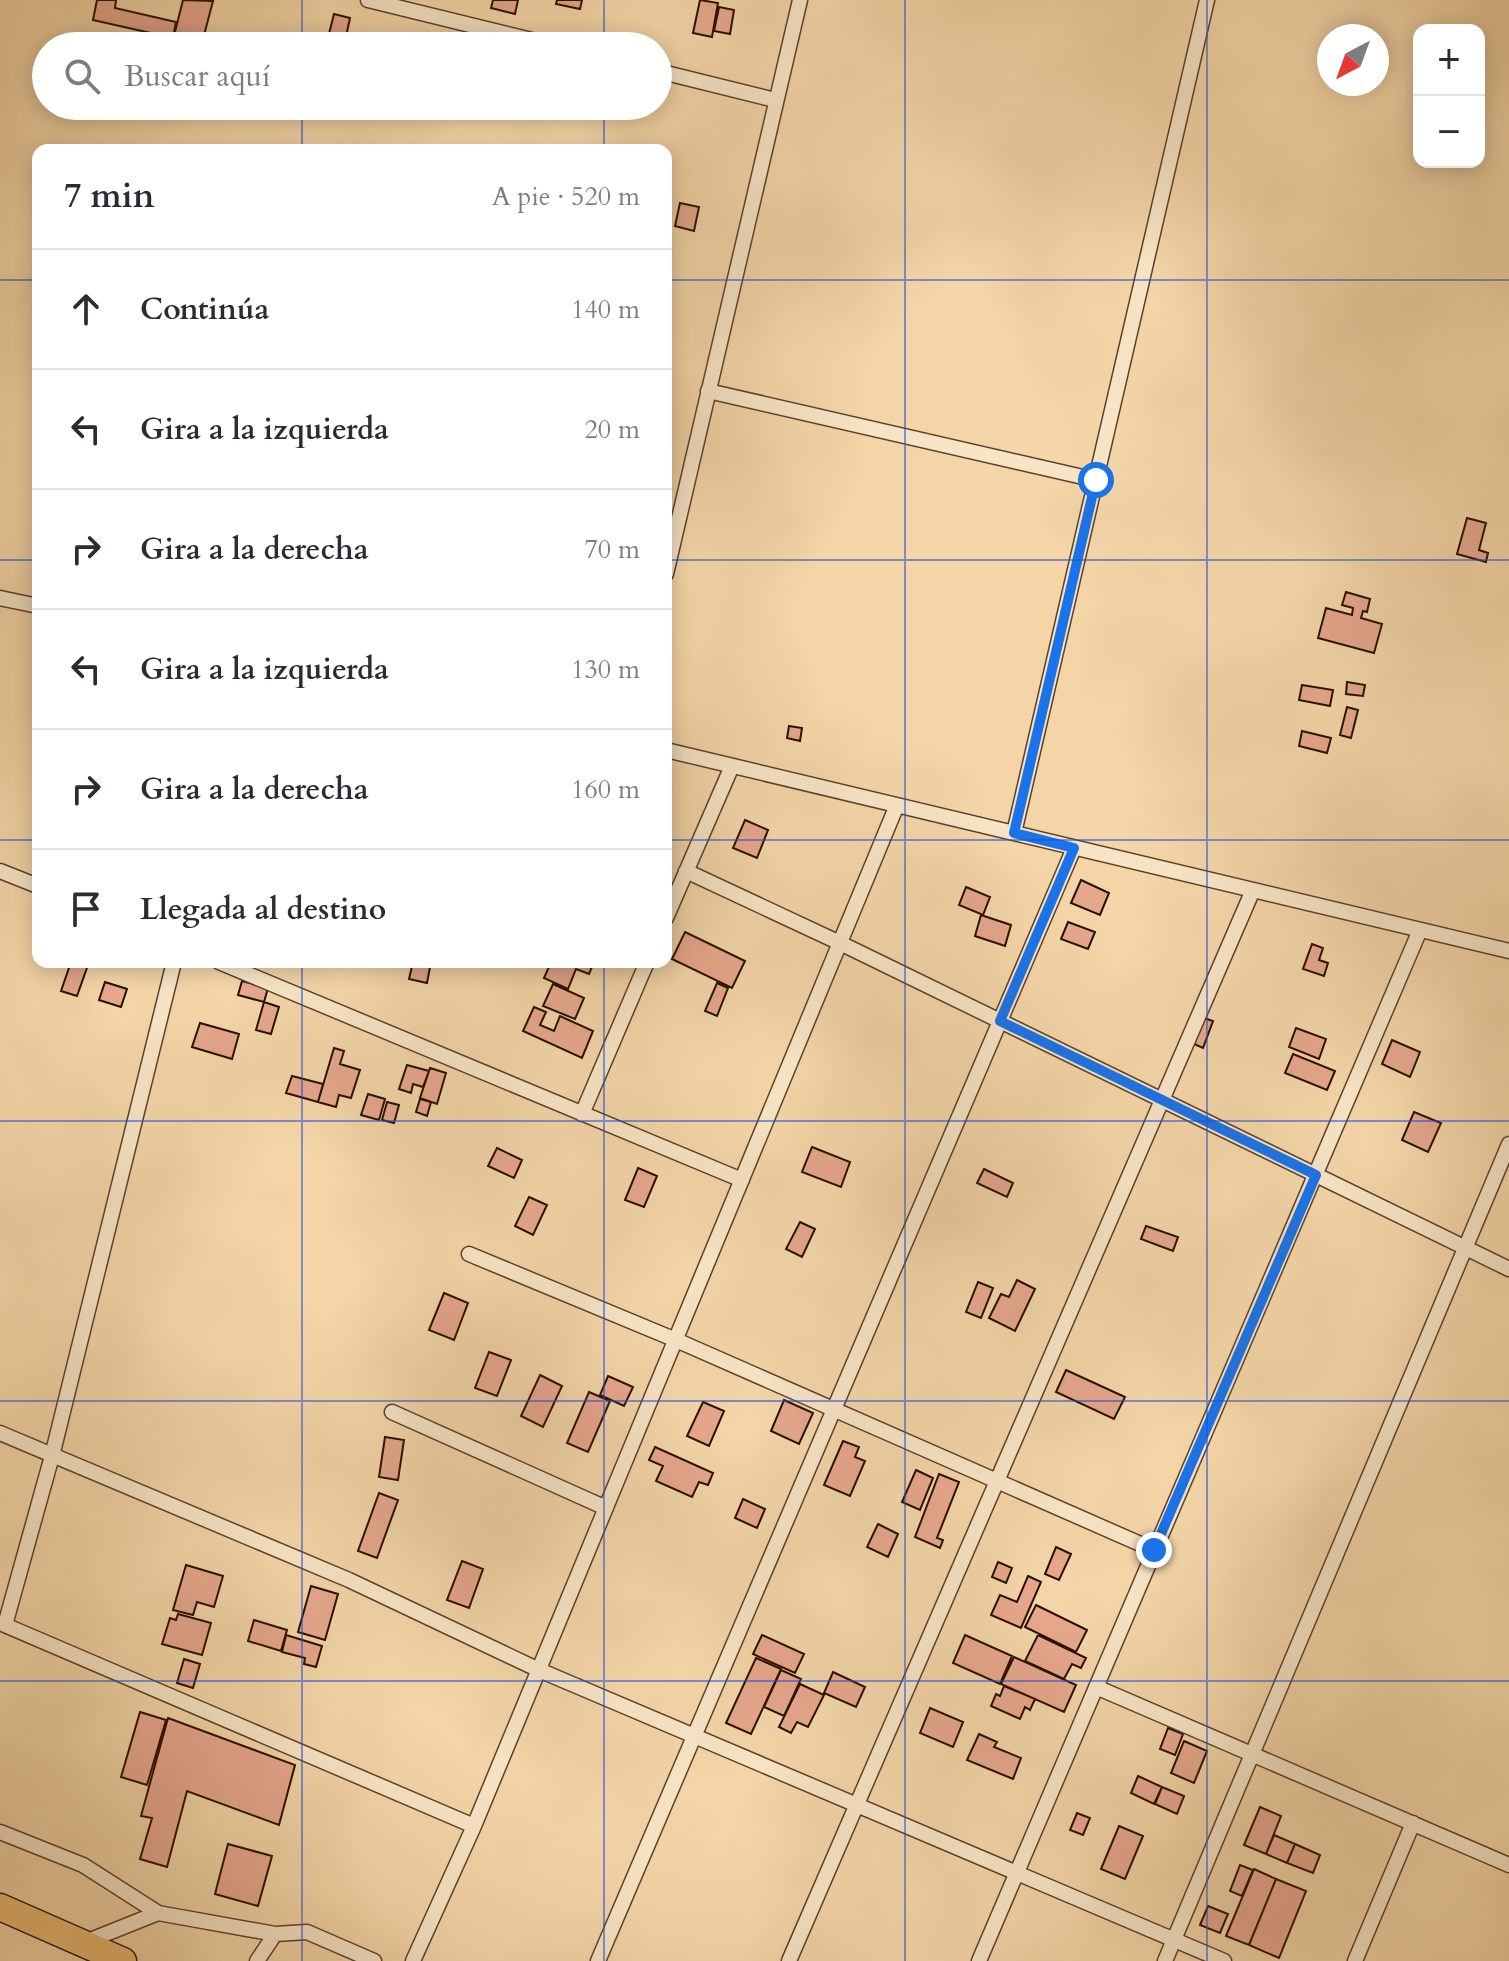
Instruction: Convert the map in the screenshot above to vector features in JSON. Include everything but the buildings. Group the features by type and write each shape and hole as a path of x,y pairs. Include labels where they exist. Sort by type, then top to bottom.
{"highway":[{"path":"0,1907 123,1961"}],"street":[{"path":"368,0 409,5 506,32"},
{"path":"672,548 800,0"},
{"path":"1014,833 1207,0"},
{"path":"672,74 775,100"},
{"path":"708,391 1096,480"},
{"path":"0,598 32,605"},
{"path":"672,751 1509,951"},
{"path":"672,904 732,766"},
{"path":"413,1961 474,1826 897,805"},
{"path":"598,1961 1074,848"},
{"path":"0,871 32,884"},
{"path":"686,871 1509,1269"},
{"path":"789,1961 1253,890"},
{"path":"979,1961 1420,930"},
{"path":"173,968 52,1456 2,1624 474,1826"},
{"path":"233,968 742,1180"},
{"path":"582,1114 644,968"},
{"path":"1165,1961 1509,1144"},
{"path":"469,1254 676,1340 1154,1550"},
{"path":"392,1412 606,1508"},
{"path":"0,1433 349,1580 539,1670 1224,1961"},
{"path":"1096,1687 1509,1865"},
{"path":"1355,1961 1413,1823"},
{"path":"0,1832 83,1865 158,1913 275,1934 307,1932 374,1961"},
{"path":"82,1943 158,1913"},
{"path":"257,1961 275,1934"}],"route":[{"path":"1096,480 1014,833 1074,848 1000,1021 1316,1175 1154,1550"}]}
